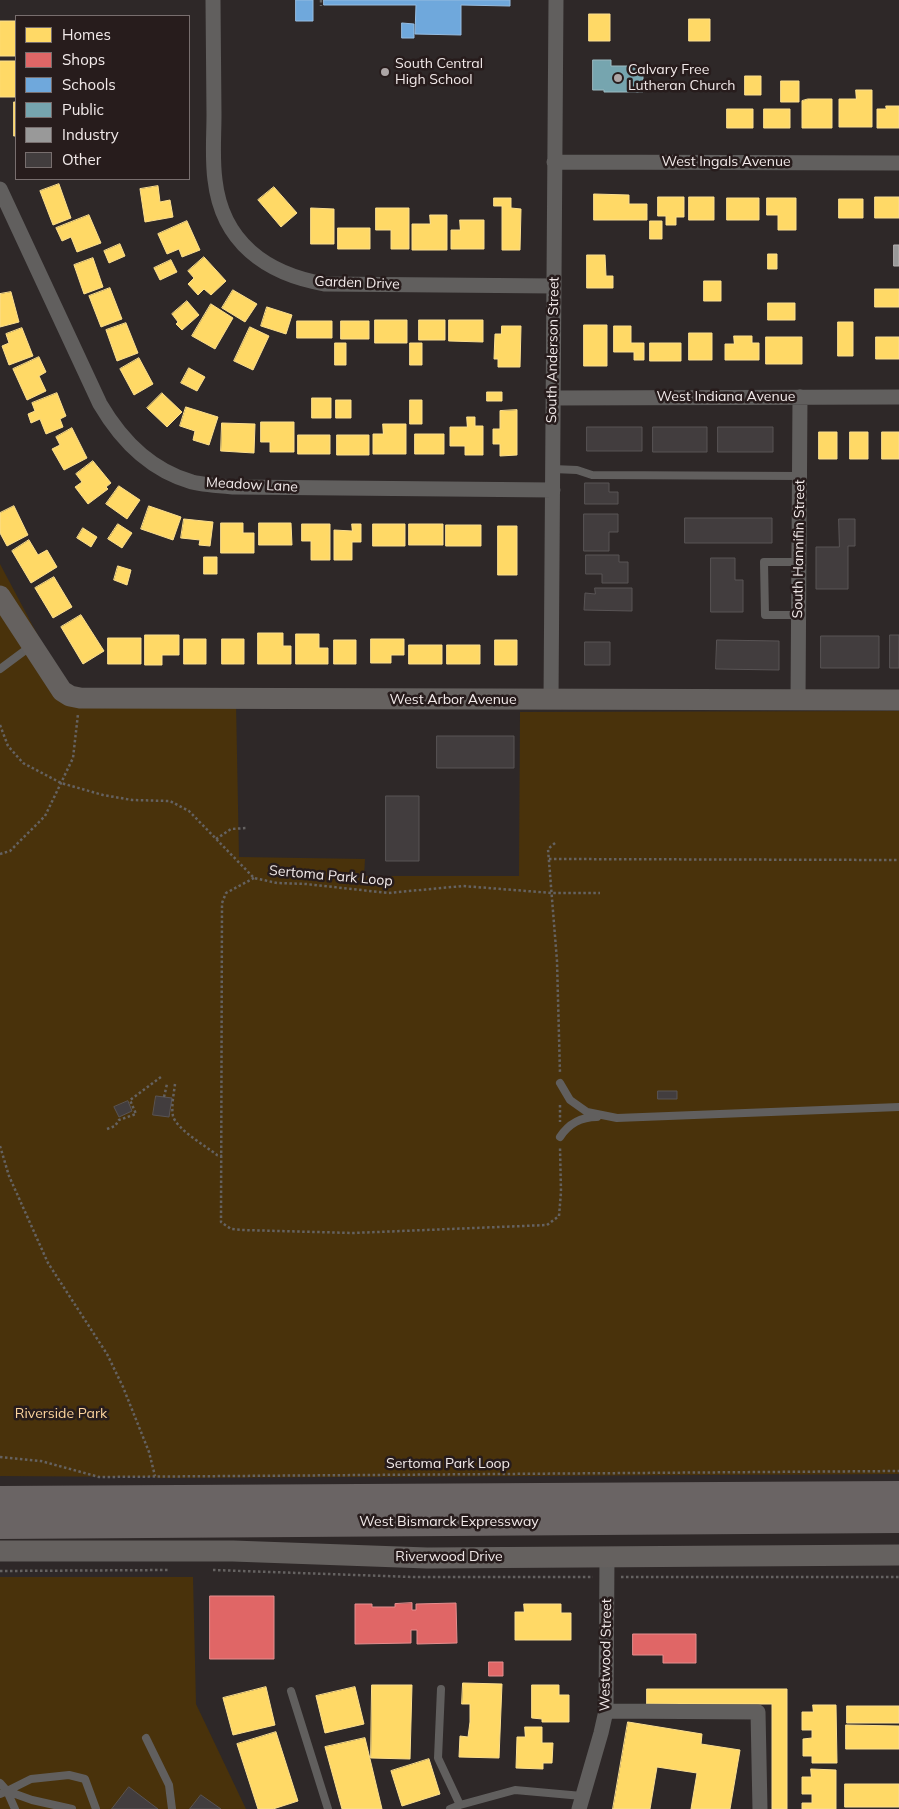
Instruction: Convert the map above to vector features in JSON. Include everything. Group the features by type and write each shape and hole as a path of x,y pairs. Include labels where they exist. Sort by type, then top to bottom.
{"highway":[{"name":"West Bismarck Expressway","path":"0,1500 899,1495"},
{"name":"West Bismarck Expressway","path":"0,1525 899,1519"}],"main road":[{"name":"West Arbor Avenue","path":"0,596 62,691 70,696 80,698 899,700"},
{"name":"Riverwood Drive","path":"0,1551 214,1550 402,1558 899,1555"}],"street":[{"name":"Garden Drive","path":"213,0 215,180 217,194 228,223 248,251 276,270 300,279 324,284 554,286"},
{"name":"South Anderson Street","path":"551,700 556,0"},
{"name":"West Ingals Avenue","path":"554,162 899,163"},
{"name":"Meadow Lane","path":"0,189 100,404 124,440 156,466 192,482 234,487 552,490"},
{"name":"South Hannifin Street","path":"798,700 800,397"},
{"name":"West Indiana Avenue","path":"553,398 899,397"},
{"name":"Westwood Street","path":"581,1802 602,1733 606,1712 606,1558"},
{"path":"606,1712 758,1712 760,1809"}],"lane":[{"path":"552,469 577,470 592,474 800,476"},
{"path":"798,616 765,615 764,562 799,562"},
{"path":"0,669 32,645"},
{"path":"560,1083 570,1100 588,1112 617,1118"},
{"path":"560,1137 570,1125 584,1118 899,1107"},
{"path":"441,1689 438,1758 460,1804"},
{"path":"290,1691 328,1809"},
{"path":"146,1738 169,1785 172,1809"},
{"path":"4,1793 31,1779 69,1775 85,1779 96,1809"},
{"path":"0,1783 4,1793 15,1809"},
{"path":"450,1809 460,1804 515,1790 581,1802"},
{"path":"4,1793 72,1809"}],"path":[{"path":"321,0 321,6"},
{"path":"0,854 10,851 45,816 73,758 80,698"},
{"name":"Sertoma Park Loop","path":"0,725 8,746 23,764 61,783 103,795 132,800 170,801 189,811 254,878 278,883 306,884 388,893 463,886 552,893 600,893"},
{"path":"216,839 231,829 247,828"},
{"path":"254,878 226,892 222,903 221,1222 231,1229 354,1234 547,1226 558,1216 561,1192 558,961 548,849 555,843"},
{"path":"549,859 899,860"},
{"path":"107,1130 115,1126 119,1120 136,1114 130,1100 161,1077"},
{"path":"164,1097 166,1084"},
{"path":"175,1084 173,1113 175,1120 180,1127 217,1155 222,1156"},
{"path":"0,1146 10,1176 48,1263 107,1354 123,1387 149,1452 155,1477"},
{"name":"Sertoma Park Loop","path":"0,1457 41,1461 99,1477 899,1471"}],"green space":[{"name":"Riverside Park","path":"0,564 70,696 236,703 239,857 365,859 364,876 519,876 520,712 899,711 899,1474 158,1478 0,1476"},
{"path":"0,1577 193,1577 196,1704 246,1809 0,1809"}],"building: Homes":[{"path":"589,14 610,14 610,41 589,41"},
{"path":"689,19 710,19 710,41 689,41"},
{"path":"0,21 15,21 15,56 0,56"},
{"path":"0,61 15,61 15,97 0,97"},
{"path":"745,76 761,76 761,95 745,95"},
{"path":"781,81 799,81 799,102 781,102"},
{"path":"856,90 872,90 872,127 839,127 839,99 856,99"},
{"path":"808,99 832,99 832,128 802,128 802,101"},
{"path":"14,102 15,102 15,136"},
{"path":"886,106 899,106 899,128 877,128 877,109 886,109"},
{"path":"727,109 753,109 753,128 727,128"},
{"path":"764,109 790,109 790,128 764,128"},
{"path":"59,184 71,218 53,225 40,191"},
{"path":"158,186 160,202 170,200 173,217 145,222 140,189"},
{"path":"274,187 297,213 281,227 258,200"},
{"path":"594,194 629,195 629,204 647,204 647,220 594,220"},
{"path":"658,197 684,197 684,217 676,217 676,225 666,225 666,216 658,216"},
{"path":"689,197 714,197 714,220 689,220"},
{"path":"875,197 899,197 899,218 875,218"},
{"path":"494,198 511,198 511,208 521,209 520,250 502,250 502,206 494,206"},
{"path":"727,198 759,198 759,220 727,220"},
{"path":"767,198 796,198 796,230 778,230 778,215 767,215"},
{"path":"839,199 863,199 863,218 839,218"},
{"path":"311,208 334,209 334,244 311,244"},
{"path":"376,208 409,208 409,249 391,249 391,230 376,230"},
{"path":"89,215 101,243 77,252 71,237 62,241 56,228"},
{"path":"430,215 447,215 447,250 412,250 412,224 430,224"},
{"path":"460,220 484,220 484,249 451,249 451,230 460,230"},
{"path":"187,221 200,250 182,257 179,249 167,254 158,234"},
{"path":"650,221 662,221 662,239 650,239"},
{"path":"338,228 370,228 370,249 338,249"},
{"path":"120,244 125,256 109,263 104,251"},
{"path":"768,254 777,254 777,269 768,269"},
{"path":"587,255 605,255 606,276 613,276 613,288 587,288"},
{"path":"204,257 226,281 211,295 204,289 198,295 188,284 194,278 188,271"},
{"path":"93,258 103,287 84,294 74,265"},
{"path":"171,260 177,272 160,280 154,268"},
{"path":"704,281 721,281 721,301 704,301"},
{"path":"110,288 122,319 101,327 89,296"},
{"path":"875,289 899,289 899,307 875,307"},
{"path":"233,290 257,304 245,322 222,308"},
{"path":"11,292 19,322 0,327 0,294"},
{"path":"187,301 199,315 182,330 176,324 178,322 172,314"},
{"path":"768,303 795,303 795,320 768,320"},
{"path":"211,304 233,318 215,349 192,336"},
{"path":"267,307 292,315 286,334 261,326"},
{"path":"375,320 407,320 407,343 375,343"},
{"path":"419,320 445,320 445,340 419,340"},
{"path":"449,320 483,320 483,342 449,341"},
{"path":"297,321 332,321 332,338 297,338"},
{"path":"341,321 369,321 369,339 341,339"},
{"path":"838,322 853,322 853,356 838,356"},
{"path":"126,323 138,353 117,361 106,330"},
{"path":"584,325 607,325 607,366 584,366"},
{"path":"502,326 521,326 520,367 498,367 498,359 494,359 495,334 501,334"},
{"path":"614,326 631,326 631,343 644,343 644,360 634,360 634,352 614,352"},
{"path":"250,327 269,336 253,370 234,361"},
{"path":"22,328 33,356 9,365 2,346 9,343 6,334"},
{"path":"689,333 712,333 712,360 689,360"},
{"path":"734,336 752,336 752,343 759,343 759,360 725,360 725,344 734,344"},
{"path":"766,337 802,337 802,364 766,364"},
{"path":"876,337 899,337 899,359 876,359"},
{"path":"335,343 346,343 346,365 335,365"},
{"path":"410,343 422,343 422,365 410,365"},
{"path":"650,343 681,343 681,361 650,361"},
{"path":"39,357 46,372 39,376 46,391 27,400 13,369"},
{"path":"139,358 153,384 134,395 120,369"},
{"path":"189,368 205,377 197,391 181,383"},
{"path":"487,392 502,392 502,401 487,401"},
{"path":"57,393 66,416 60,419 63,427 46,434 40,419 31,423 28,414 35,411 32,403"},
{"path":"162,393 182,412 167,427 147,408"},
{"path":"312,398 331,398 331,418 312,418"},
{"path":"336,400 351,400 351,418 336,418"},
{"path":"410,400 422,400 422,424 410,424"},
{"path":"186,407 218,417 209,445 193,440 195,431 180,426"},
{"path":"517,410 517,455 500,456 500,444 493,444 493,429 500,429 500,411"},
{"path":"467,417 475,417 475,426 483,426 483,455 465,455 465,446 450,446 450,427 467,427"},
{"path":"261,422 294,422 294,452 270,452 270,442 261,442"},
{"path":"222,423 255,424 254,453 221,451"},
{"path":"383,424 406,424 406,454 373,454 373,434 383,434"},
{"path":"72,428 87,458 64,470 52,449 60,445 56,437"},
{"path":"819,432 837,432 837,459 819,459"},
{"path":"850,432 868,432 868,459 850,459"},
{"path":"882,432 899,432 899,459 882,459"},
{"path":"415,434 444,434 444,454 415,454"},
{"path":"298,435 330,435 330,454 298,454"},
{"path":"337,435 369,435 369,455 337,455"},
{"path":"93,461 111,483 106,487 108,489 88,504 75,487 82,482 76,474"},
{"path":"119,486 140,500 127,519 106,504"},
{"path":"14,506 28,535 7,546 0,533 0,513"},
{"path":"149,506 181,517 173,540 141,529"},
{"path":"184,519 213,522 210,546 199,545 200,540 181,538"},
{"path":"221,523 243,523 243,533 254,533 254,553 221,553"},
{"path":"259,523 291,523 292,545 259,545"},
{"path":"118,524 132,533 122,548 108,539"},
{"path":"302,524 330,524 330,560 311,560 311,541 302,541"},
{"path":"352,524 361,524 361,542 352,542 352,560 334,560 334,530 352,531"},
{"path":"373,524 405,524 405,546 373,546"},
{"path":"409,524 443,524 443,545 409,545"},
{"path":"446,525 481,525 481,546 446,546"},
{"path":"498,526 517,526 517,575 498,575"},
{"path":"83,528 97,537 91,547 77,538"},
{"path":"29,540 38,555 47,550 57,567 31,583 12,551"},
{"path":"204,557 217,557 217,574 204,574"},
{"path":"118,566 131,570 127,585 114,580"},
{"path":"54,577 72,607 53,618 35,588"},
{"path":"81,615 104,651 83,664 61,627"},
{"path":"258,633 283,633 283,646 291,646 291,664 258,664"},
{"path":"296,634 319,634 319,648 328,648 328,664 296,664"},
{"path":"145,635 179,635 179,655 162,655 162,665 145,665"},
{"path":"108,638 141,638 141,664 108,664"},
{"path":"184,639 206,639 206,664 184,664"},
{"path":"222,639 244,639 244,664 222,664"},
{"path":"371,639 404,639 404,655 391,655 391,663 371,663"},
{"path":"334,640 356,640 356,664 334,664"},
{"path":"495,640 517,640 517,665 495,665"},
{"path":"409,645 442,645 442,664 409,664"},
{"path":"447,645 480,645 480,664 447,664"},
{"path":"524,1604 561,1604 561,1613 571,1613 571,1640 515,1640 515,1612 524,1612"},
{"path":"463,1683 502,1684 499,1758 459,1757 460,1736 468,1737 470,1722 470,1704 462,1704"},
{"path":"372,1685 412,1685 410,1759 371,1758"},
{"path":"532,1685 559,1685 559,1695 569,1695 569,1722 542,1722 542,1719 532,1718"},
{"path":"266,1687 275,1725 233,1735 223,1698"},
{"path":"355,1687 364,1724 325,1733 316,1696"},
{"path":"647,1689 787,1689 787,1809 772,1809 772,1704 647,1704"},
{"path":"813,1705 836,1705 837,1763 812,1763 812,1756 803,1756 803,1739 812,1738 812,1730 802,1730 802,1712 813,1712"},
{"path":"847,1706 899,1706 899,1723 847,1723"},
{"path":"628,1722 702,1734 701,1744 740,1750 730,1809 691,1809 697,1773 657,1767 650,1809 613,1809"},
{"path":"846,1725 899,1726 899,1749 846,1749"},
{"path":"525,1727 542,1727 542,1743 553,1743 552,1763 543,1763 543,1769 516,1768 517,1737 525,1737"},
{"path":"276,1732 298,1801 273,1809 258,1809 237,1744"},
{"path":"365,1738 382,1809 342,1809 325,1747"},
{"path":"429,1759 440,1794 402,1806 391,1771"},
{"path":"811,1769 836,1770 836,1809 802,1809 802,1803 812,1803 812,1794 802,1794 802,1777 811,1777"},
{"path":"845,1784 899,1784 899,1807 845,1807"}],"building: Shops":[{"path":"210,1596 274,1596 274,1659 210,1659"},
{"path":"412,1603 412,1610 416,1610 416,1604 456,1603 457,1643 417,1644 417,1630 411,1630 411,1643 355,1644 355,1604 372,1604 372,1607 395,1607 395,1604"},
{"path":"633,1634 696,1634 696,1663 663,1663 663,1655 633,1655"},
{"path":"489,1662 503,1662 503,1676 489,1676"}],"building: Schools":[{"path":"296,0 313,0 313,21 296,21"},
{"path":"324,0 510,0 510,6 461,5 461,35 415,34 416,5 324,5"},
{"path":"402,23 414,24 414,38 402,38"}],"building: Public":[{"name":"Calvary Free Lutheran Church","path":"593,60 611,60 611,66 643,66 643,92 604,92 604,90 593,90"}],"building: Industry":[{"path":"894,245 899,245 899,266 894,266"}],"building: Other":[{"path":"587,427 642,427 642,451 587,451"},
{"path":"653,427 707,427 707,452 653,452"},
{"path":"718,427 773,427 773,452 718,452"},
{"path":"585,483 609,483 609,492 618,492 618,504 585,504"},
{"path":"584,514 618,514 618,532 609,532 609,551 584,551"},
{"path":"685,518 772,518 772,543 685,543"},
{"path":"839,519 855,519 855,546 848,546 848,589 816,589 816,547 839,547"},
{"path":"586,555 619,555 619,562 628,562 628,583 602,583 602,574 586,574"},
{"path":"711,558 735,558 735,580 743,580 743,612 711,612"},
{"path":"595,588 632,588 632,611 584,610 585,593 595,594"},
{"path":"890,635 899,635 899,668 890,668"},
{"path":"821,636 879,636 879,668 821,668"},
{"path":"717,640 779,641 779,670 716,669"},
{"path":"585,642 610,642 610,665 585,665"},
{"path":"437,736 514,736 514,768 437,768"},
{"path":"386,796 419,796 419,861 386,861"},
{"path":"658,1091 677,1091 677,1099 658,1099"},
{"path":"156,1096 172,1098 169,1117 153,1115"},
{"path":"128,1101 132,1111 119,1117 114,1107"},
{"path":"129,1787 158,1809 112,1809"},
{"path":"201,1795 221,1809 190,1809"}],"place":[{"name":"South Central High School","path":"385,72"},
{"name":"Calvary Free Lutheran Church","path":"618,78"}]}
